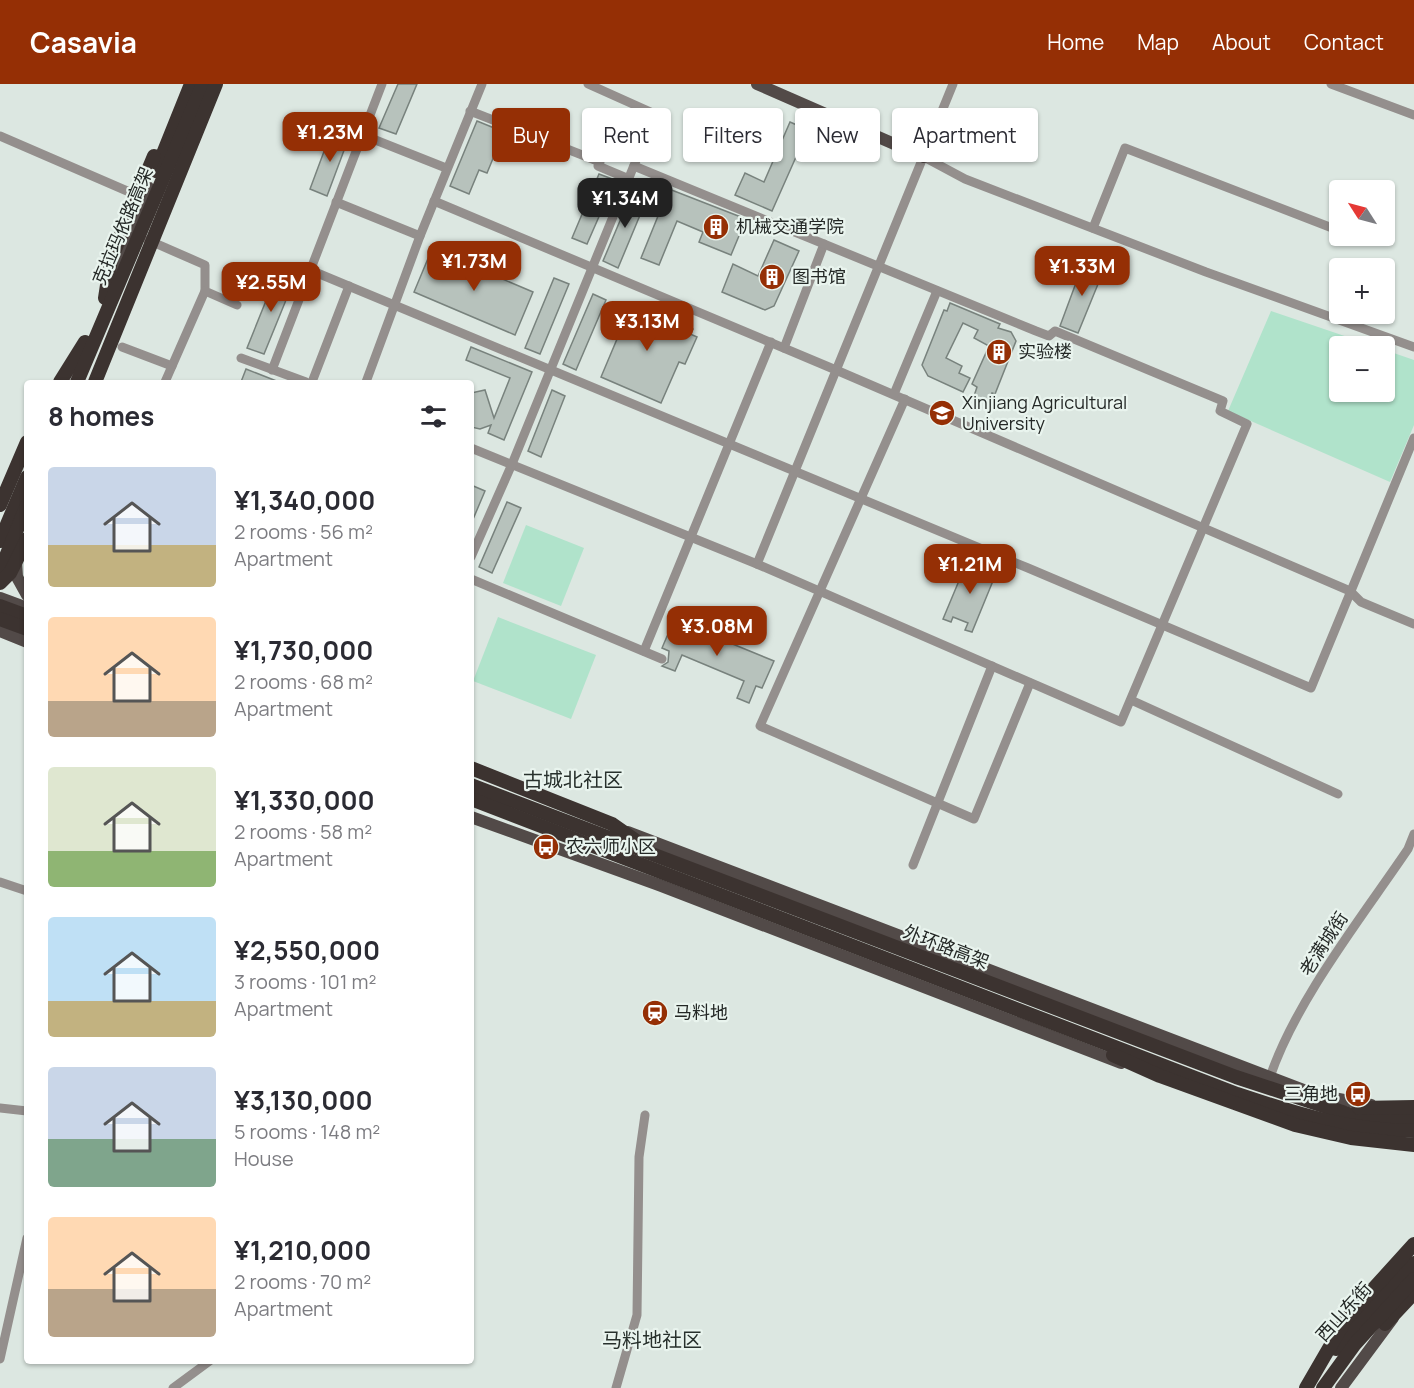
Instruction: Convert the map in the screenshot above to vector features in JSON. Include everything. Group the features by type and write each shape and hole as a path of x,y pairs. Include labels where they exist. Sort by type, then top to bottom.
{"highway":[{"path":"109,298 111,259 184,84"},
{"name":"克拉玛依路高架","path":"70,380 191,84"},
{"name":"克拉玛依路高架","path":"82,380 109,298 205,84"},
{"path":"98,376 216,84"},
{"path":"61,380 85,342"},
{"path":"0,505 24,449"},
{"path":"0,541 24,486"},
{"path":"0,571 24,512"},
{"path":"0,584 10,573 24,545"},
{"path":"0,607 24,607"},
{"path":"0,607 24,615"},
{"path":"0,619 23,636"},
{"path":"474,769 612,824 661,858"},
{"name":"外环路高架","path":"474,786 1236,1077 1323,1107 1356,1115 1414,1119"},
{"name":"外环路高架","path":"474,800 1075,1032 1313,1120 1413,1141"},
{"path":"1323,1107 1414,1108"},
{"path":"1306,1386 1346,1319 1414,1244"},
{"path":"1306,1386 1349,1333 1414,1263"},
{"path":"1325,1388 1355,1344 1414,1279"},
{"path":"1325,1388 1414,1294"}],"main road":[{"path":"70,380 109,298 143,198 191,84"},
{"path":"82,380 144,237 205,84"},
{"path":"758,84 892,143"},
{"path":"24,528 0,596 24,606"},
{"path":"16,551 17,577 24,590"},
{"path":"0,631 23,636"},
{"path":"0,640 23,636"},
{"path":"474,769 663,846 1317,1095 1390,1109 1414,1108"},
{"path":"474,818 659,885 1169,1082 1316,1126 1413,1141"},
{"path":"1341,1388 1384,1329 1414,1294"}],"street":[{"path":"272,370 382,84"},
{"path":"367,380 446,168 482,84"},
{"path":"474,550 512,464 656,114 588,84"},
{"path":"943,108 953,84"},
{"path":"1331,84 1414,115"},
{"path":"470,111 600,162 598,166 629,179"},
{"path":"325,120 446,168"},
{"path":"0,136 143,198"},
{"path":"1093,228 1125,148 1329,227"},
{"path":"757,564 922,162"},
{"path":"934,162 965,178 1093,228 1414,347"},
{"path":"474,449 691,536 1121,722 1246,424 1220,411 1223,401 1055,331 1049,336 634,166"},
{"path":"434,201 1204,527 1350,591 1361,602 1414,624"},
{"path":"336,202 420,236"},
{"path":"144,237 205,265 205,291 166,380"},
{"path":"784,348 824,244"},
{"path":"310,270 1311,688 1414,438"},
{"path":"313,380 349,286"},
{"path":"205,291 237,305"},
{"path":"894,394 938,291"},
{"path":"644,651 771,342"},
{"path":"122,346 172,366"},
{"path":"241,358 300,380"},
{"path":"904,399 858,498 760,726 974,819 1030,682"},
{"path":"474,580 662,659"},
{"path":"913,865 936,802 992,666"},
{"path":"1131,700 1338,794"},
{"name":"老满城街","path":"1270,1077 1277,1057 1322,976 1408,849 1414,834"},
{"path":"0,882 24,890"},
{"path":"0,1108 24,1111"},
{"path":"616,1388 637,1315 639,1157 645,1115"},
{"path":"0,1359 24,1251"},
{"path":"173,1388 206,1364"}],"green space":[{"path":"1271,311 1345,336 1329,336 1329,402 1395,402 1395,353 1414,360 1414,425 1390,482 1228,411"},
{"path":"526,525 584,548 561,606 503,583"},
{"path":"498,617 596,655 571,719 474,681"}],"building":[{"path":"398,84 417,84 396,134 379,128"},
{"path":"477,121 492,127 492,161 487,173 479,170 469,194 450,186"},
{"path":"790,122 795,124 795,159 772,211 735,195 745,173 764,182 773,162 783,162 783,138"},
{"path":"332,130 349,137 327,196 310,189"},
{"path":"599,174 615,180 587,244 572,238"},
{"name":"机械交通学院","path":"669,189 746,219 731,255 699,242 703,232 677,221 659,265 641,258"},
{"path":"633,190 648,196 618,268 603,261"},
{"name":"图书馆","path":"774,240 799,251 774,306 765,310 722,292 733,264 758,276"},
{"path":"432,249 533,292 515,335 414,292"},
{"path":"1093,262 1105,267 1078,333 1060,326 1083,264 1091,267"},
{"path":"278,271 295,278 264,354 247,348"},
{"path":"554,278 569,284 540,354 525,348"},
{"path":"593,294 606,300 576,370 563,364"},
{"path":"630,302 693,329 690,334 697,337 685,364 679,362 661,403 601,377 617,339 611,336 623,307 627,309"},
{"name":"实验楼","path":"950,303 1000,324 998,328 1011,332 1016,341 995,394 992,393 987,402 974,396 977,387 972,384 989,346 974,338 978,330 963,323 946,358 962,366 959,373 970,378 963,392 928,376 922,365 944,310 947,311"},
{"path":"471,347 532,372 504,440 488,433 491,425 480,429 474,428 474,392 485,390 494,418 510,378 466,360"},
{"path":"246,369 274,380 242,380"},
{"path":"552,390 565,396 541,457 528,451"},
{"path":"474,486 485,491 474,517"},
{"path":"507,502 521,508 492,573 479,567"},
{"path":"973,562 989,569 987,573 995,576 972,632 965,630 968,623 953,617 951,622 943,619 966,564 971,566"},
{"path":"674,620 774,661 762,688 756,686 749,703 737,698 744,681 682,655 675,671 662,666 668,662 669,651 662,648"}],"place":[{"name":"机械交通学院","path":"716,227"},
{"name":"图书馆","path":"772,277"},
{"name":"实验楼","path":"999,352"},
{"name":"Xinjiang Agricultural University","path":"942,413"},
{"name":"农六师小区","path":"546,847"},
{"name":"马料地","path":"655,1013"},
{"name":"三角地","path":"1358,1094"}],"district":[{"name":"古城北社区","path":"573,780"},
{"name":"马料地社区","path":"652,1340"}]}
